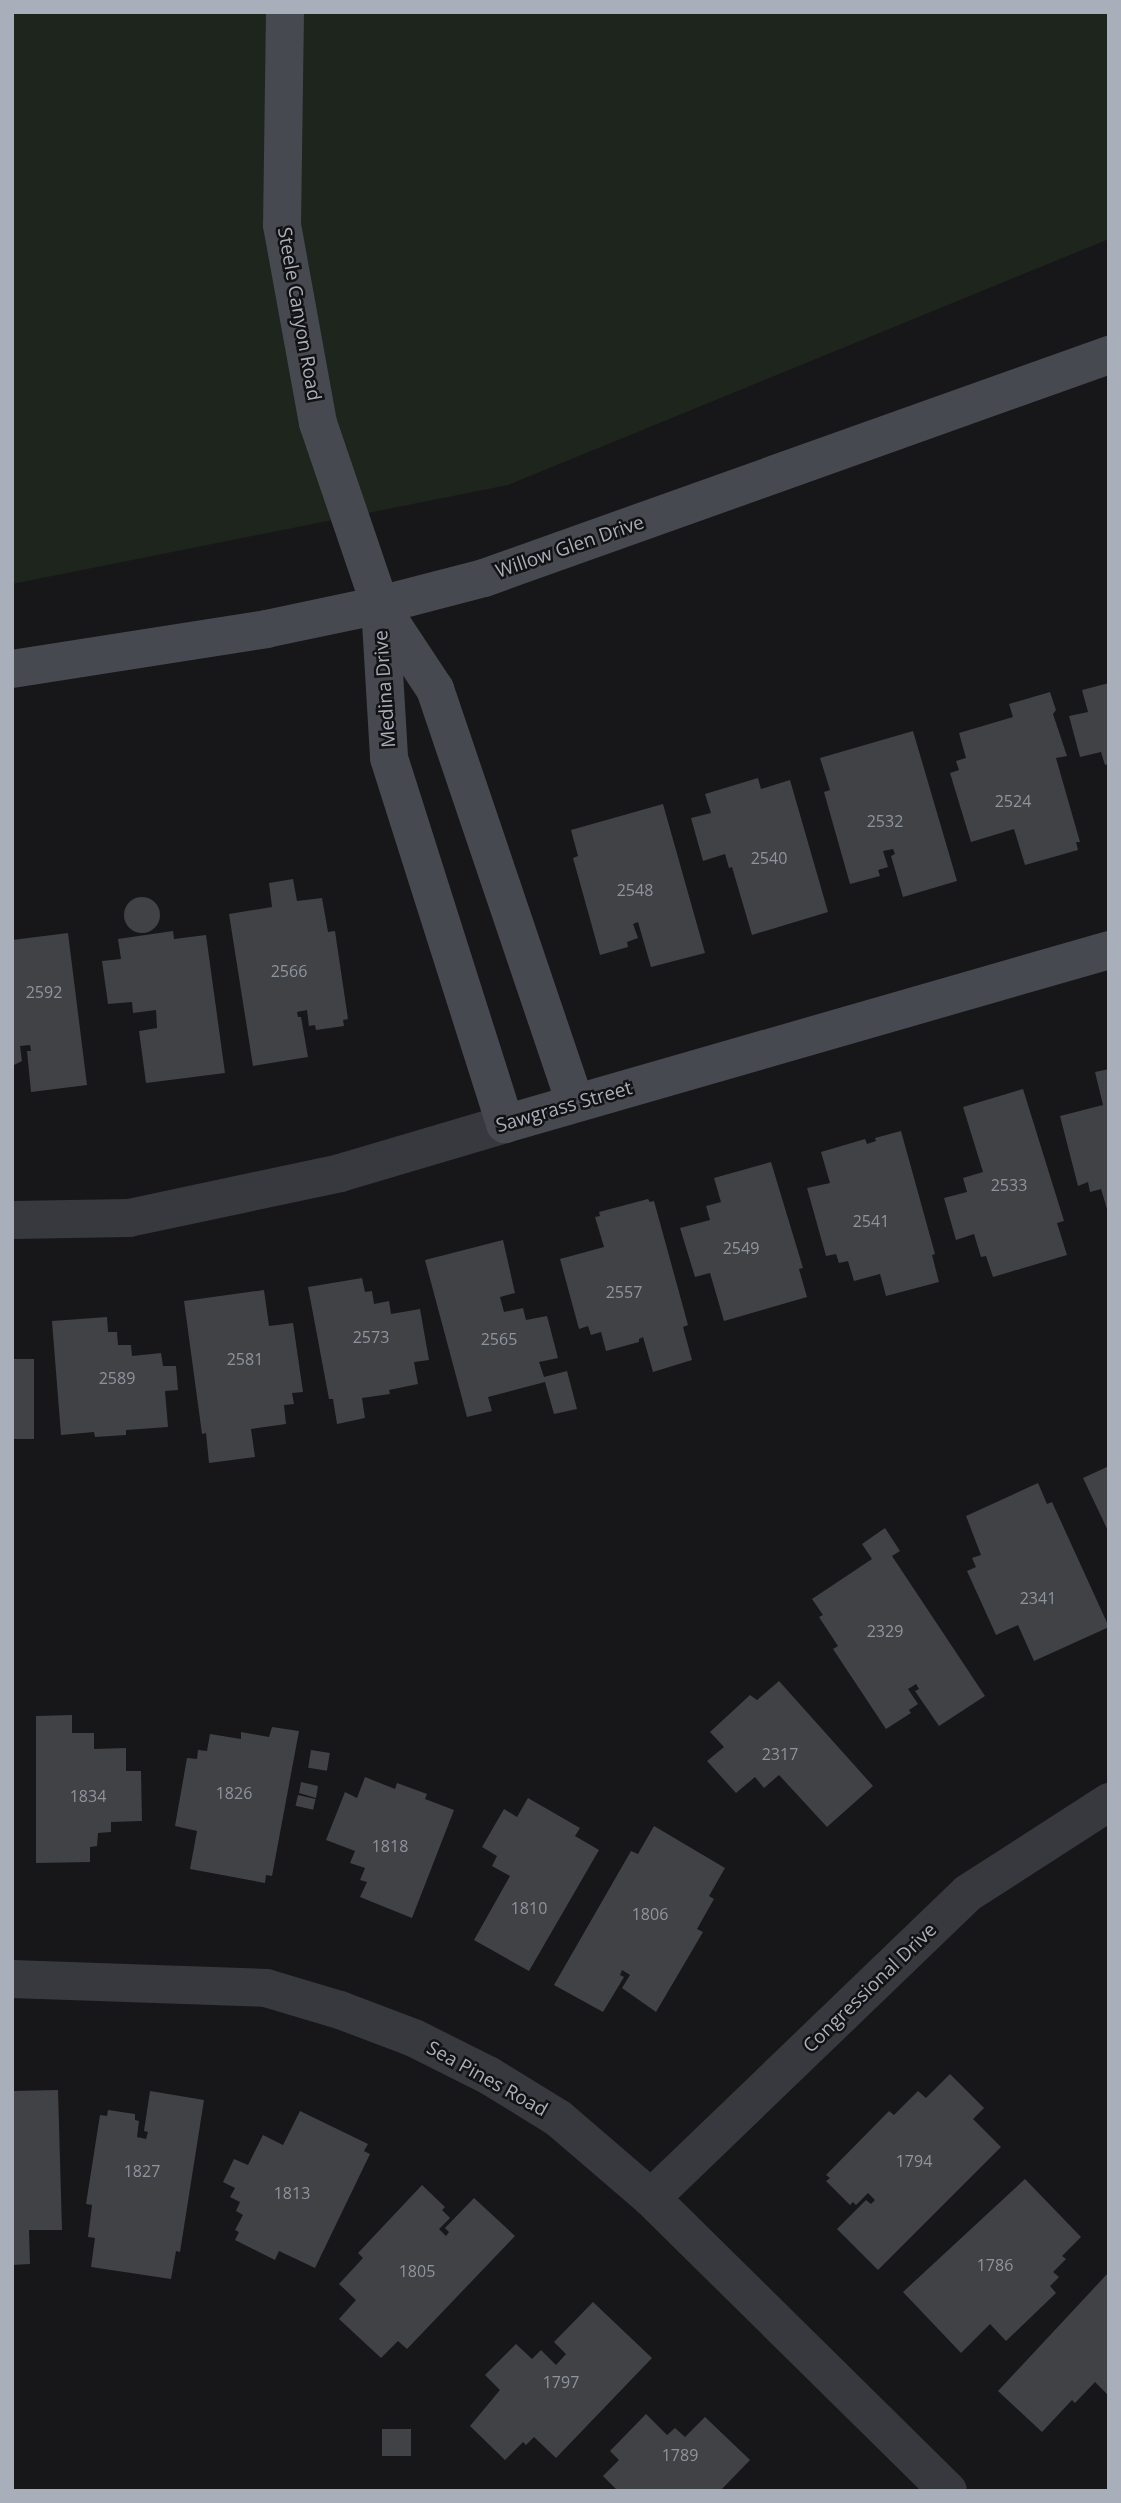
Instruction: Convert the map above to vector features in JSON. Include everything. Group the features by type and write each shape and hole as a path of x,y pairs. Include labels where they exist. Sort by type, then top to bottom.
{"street":[{"name":"Steele Canyon Road","path":"285,12 282,225 318,423 380,606"},
{"name":"Willow Glen Drive","path":"12,669 266,629 380,606 484,578 1109,355"},
{"name":"Medina Drive","path":"380,606 436,689 575,1103"},
{"name":"Medina Drive","path":"380,606 389,758 505,1124"},
{"name":"Sawgrass Street","path":"12,1220 129,1218 340,1172 1109,950"},
{"name":"Congressional Drive","path":"651,2198 968,1893 1109,1802"},
{"name":"Sea Pines Road","path":"12,1979 265,1989 340,2010 414,2038 488,2075 558,2118 651,2198 947,2491"}],"shaded area":[{"path":"12,12 1109,12 1109,239 508,485 12,584"}],"building":[{"path":"1109,683 1109,764 1105,765 1101,752 1080,757 1069,716 1088,712 1082,690"},
{"path":"1050,692 1056,710 1053,714 1067,756 1056,758 1080,842 1076,842 1078,850 1025,865 1014,829 971,842 950,773 959,770 956,761 966,758 959,733 1013,717 1009,704"},
{"path":"913,731 957,881 903,897 891,856 895,854 893,849 883,851 888,867 878,870 880,876 850,884 824,792 830,790 820,758"},
{"path":"758,778 761,789 790,780 828,912 752,935 732,867 729,868 725,854 703,861 691,818 711,813 705,794"},
{"path":"663,804 705,953 651,967 638,922 633,924 638,938 627,942 628,947 600,955 573,858 578,856 571,830"},
{"path":"293,879 297,901 322,898 328,932 335,931 348,1019 343,1020 344,1026 316,1030 315,1025 309,1026 307,1010 297,1012 298,1017 301,1017 308,1057 253,1066 229,914 272,907 269,883"},
{"path":"142,897 155,902 160,915 155,928 142,933 129,928 124,915 129,902"},
{"path":"173,931 174,939 206,935 225,1073 146,1083 139,1031 157,1028 156,1010 133,1013 132,1002 108,1004 102,961 121,959 118,939"},
{"path":"68,933 87,1085 31,1092 27,1051 31,1051 30,1045 20,1046 22,1061 12,1066 12,940"},
{"path":"1109,1069 1107,1209 1101,1189 1090,1192 1088,1182 1078,1186 1060,1116 1103,1105 1095,1072"},
{"path":"1023,1089 1064,1221 1057,1223 1067,1255 993,1277 986,1256 981,1257 974,1234 956,1240 944,1198 967,1192 963,1178 983,1172 963,1107"},
{"path":"901,1131 935,1254 932,1255 939,1282 886,1296 880,1274 854,1281 848,1261 839,1263 836,1254 826,1256 807,1188 830,1183 821,1152 865,1139 867,1144 876,1141 875,1138"},
{"path":"771,1162 803,1268 799,1269 807,1297 724,1321 710,1273 695,1277 680,1228 710,1220 706,1206 721,1202 714,1178"},
{"path":"648,1199 650,1202 654,1201 688,1325 683,1327 692,1360 653,1372 643,1337 639,1342 606,1351 601,1332 591,1335 588,1326 579,1329 560,1259 604,1247 595,1217 600,1216 599,1212"},
{"path":"503,1240 515,1293 500,1297 504,1312 523,1308 526,1320 547,1316 558,1358 539,1362 544,1377 567,1371 577,1409 554,1414 545,1382 488,1397 492,1411 467,1417 425,1260"},
{"path":"362,1278 365,1292 372,1291 374,1304 389,1301 391,1314 420,1309 429,1360 414,1362 418,1384 389,1390 390,1394 362,1398 365,1418 337,1424 333,1399 329,1399 308,1287"},
{"path":"264,1290 269,1326 293,1323 303,1392 292,1393 294,1404 284,1405 286,1424 251,1429 255,1457 209,1463 206,1433 202,1434 184,1301"},
{"path":"107,1317 108,1332 117,1332 118,1345 131,1345 132,1356 161,1353 163,1366 176,1366 178,1390 165,1391 168,1427 126,1430 126,1435 95,1437 94,1432 61,1435 52,1321"},
{"path":"12,1359 34,1359 34,1439 12,1439"},
{"path":"1109,1466 1109,1533 1083,1478"},
{"path":"1038,1483 1047,1504 1052,1502 1109,1627 1034,1661 1018,1625 996,1635 967,1571 976,1567 972,1558 981,1555 966,1516"},
{"path":"885,1528 900,1551 892,1556 985,1696 939,1726 915,1691 919,1689 916,1684 908,1689 918,1704 909,1710 911,1713 886,1729 833,1649 838,1646 819,1617 823,1615 812,1599 872,1559 862,1544"},
{"path":"779,1681 873,1786 827,1827 779,1775 764,1788 755,1777 736,1793 707,1761 724,1747 710,1732 750,1695 757,1700"},
{"path":"72,1715 72,1733 94,1733 94,1749 126,1748 126,1771 141,1771 142,1821 111,1822 111,1832 98,1833 97,1846 90,1847 90,1862 36,1863 36,1716"},
{"path":"272,1727 299,1731 272,1876 266,1875 265,1883 190,1869 197,1831 175,1826 187,1758 197,1759 198,1750 207,1751 210,1734 241,1739 241,1732 269,1737"},
{"path":"311,1750 330,1753 327,1771 308,1768"},
{"path":"365,1777 395,1789 397,1783 427,1794 425,1799 454,1810 412,1918 360,1897 367,1882 360,1880 365,1868 350,1863 355,1851 326,1840 345,1792 357,1798"},
{"path":"301,1782 318,1786 316,1798 299,1793"},
{"path":"298,1795 316,1799 313,1810 296,1806"},
{"path":"528,1798 580,1828 575,1836 599,1850 529,1971 474,1940 510,1876 492,1866 497,1856 482,1847 504,1809 517,1817"},
{"path":"654,1826 725,1868 709,1896 714,1899 697,1929 703,1932 656,2012 622,1988 630,1975 622,1970 620,1975 624,1977 603,2012 554,1985 631,1851 638,1854"},
{"path":"950,2074 984,2108 973,2119 1001,2147 878,2270 837,2229 866,2200 871,2204 875,2200 868,2193 856,2205 853,2202 850,2205 826,2181 830,2178 826,2175 889,2111 894,2115 918,2091 926,2098"},
{"path":"58,2090 62,2230 29,2230 30,2264 12,2265 12,2091"},
{"path":"150,2091 204,2100 180,2252 176,2251 171,2279 91,2267 95,2238 88,2237 92,2205 86,2204 100,2115 107,2116 108,2110 135,2114 135,2120 139,2121 137,2137 146,2139 148,2132 144,2131"},
{"path":"300,2111 368,2144 364,2151 370,2154 315,2268 279,2251 275,2260 235,2240 239,2232 235,2230 243,2215 236,2211 240,2202 230,2197 235,2188 223,2182 234,2159 248,2165 263,2135 283,2145"},
{"path":"1025,2179 1081,2237 1062,2256 1066,2259 1053,2272 1059,2277 1050,2286 1056,2293 1006,2341 990,2324 961,2353 903,2292"},
{"path":"422,2185 445,2207 442,2210 450,2218 439,2229 446,2236 449,2232 445,2228 474,2198 515,2236 407,2349 398,2341 381,2358 339,2319 356,2300 339,2284 363,2258 358,2253"},
{"path":"1109,2272 1109,2396 1095,2382 1075,2403 1072,2400 1042,2432 998,2391"},
{"path":"593,2302 652,2358 556,2458 534,2437 526,2445 523,2442 505,2460 470,2426 500,2390 485,2375 516,2344 532,2359 541,2350 556,2365 566,2354 554,2342"},
{"path":"646,2414 667,2435 675,2428 685,2437 705,2417 750,2460 720,2491 618,2491 603,2476 619,2460 610,2451"},
{"path":"382,2429 411,2429 411,2456 382,2456"}]}
